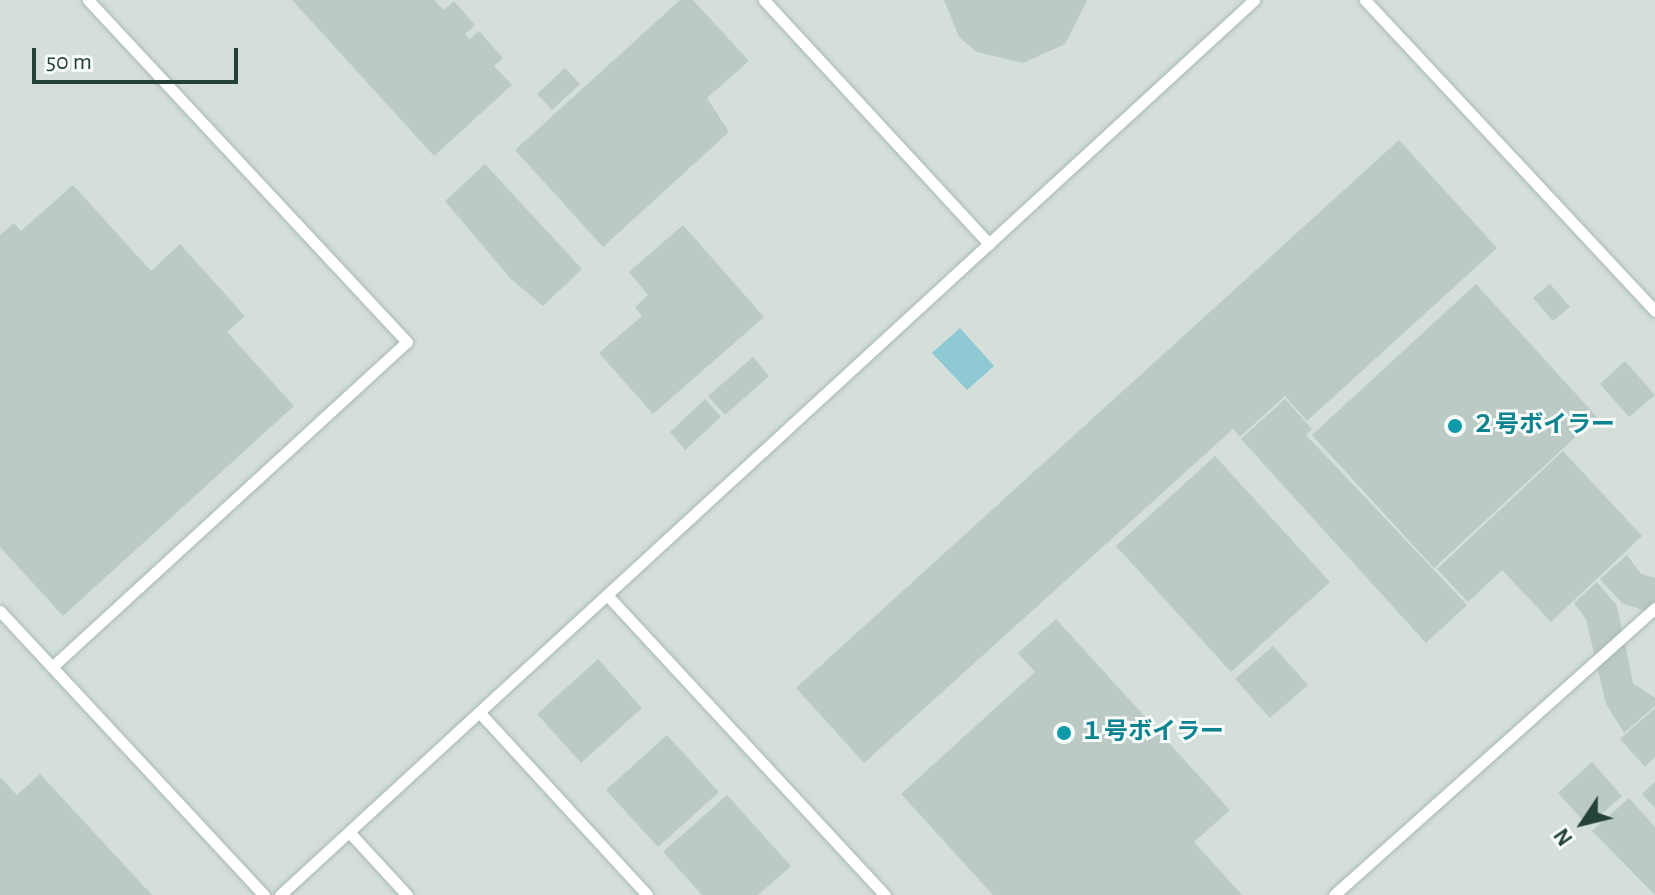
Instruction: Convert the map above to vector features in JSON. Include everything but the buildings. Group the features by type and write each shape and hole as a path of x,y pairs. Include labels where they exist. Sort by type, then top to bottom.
{"lane":[{"path":"52,667 407,342 88,0"},
{"path":"764,0 989,244"},
{"path":"280,895 1254,0"},
{"path":"1365,0 1655,311"},
{"path":"607,595 885,895"},
{"path":"1334,895 1655,608"},
{"path":"0,611 264,895"},
{"path":"479,712 647,895"},
{"path":"349,832 407,895"}],"shaded area":[{"path":"0,0 1655,0 1655,895 0,895"}],"water":[{"path":"960,328 994,366 967,390 932,353"}],"place":[{"name":"２号ボイラー","path":"1455,426"},
{"name":"１号ボイラー","path":"1064,733"}]}
